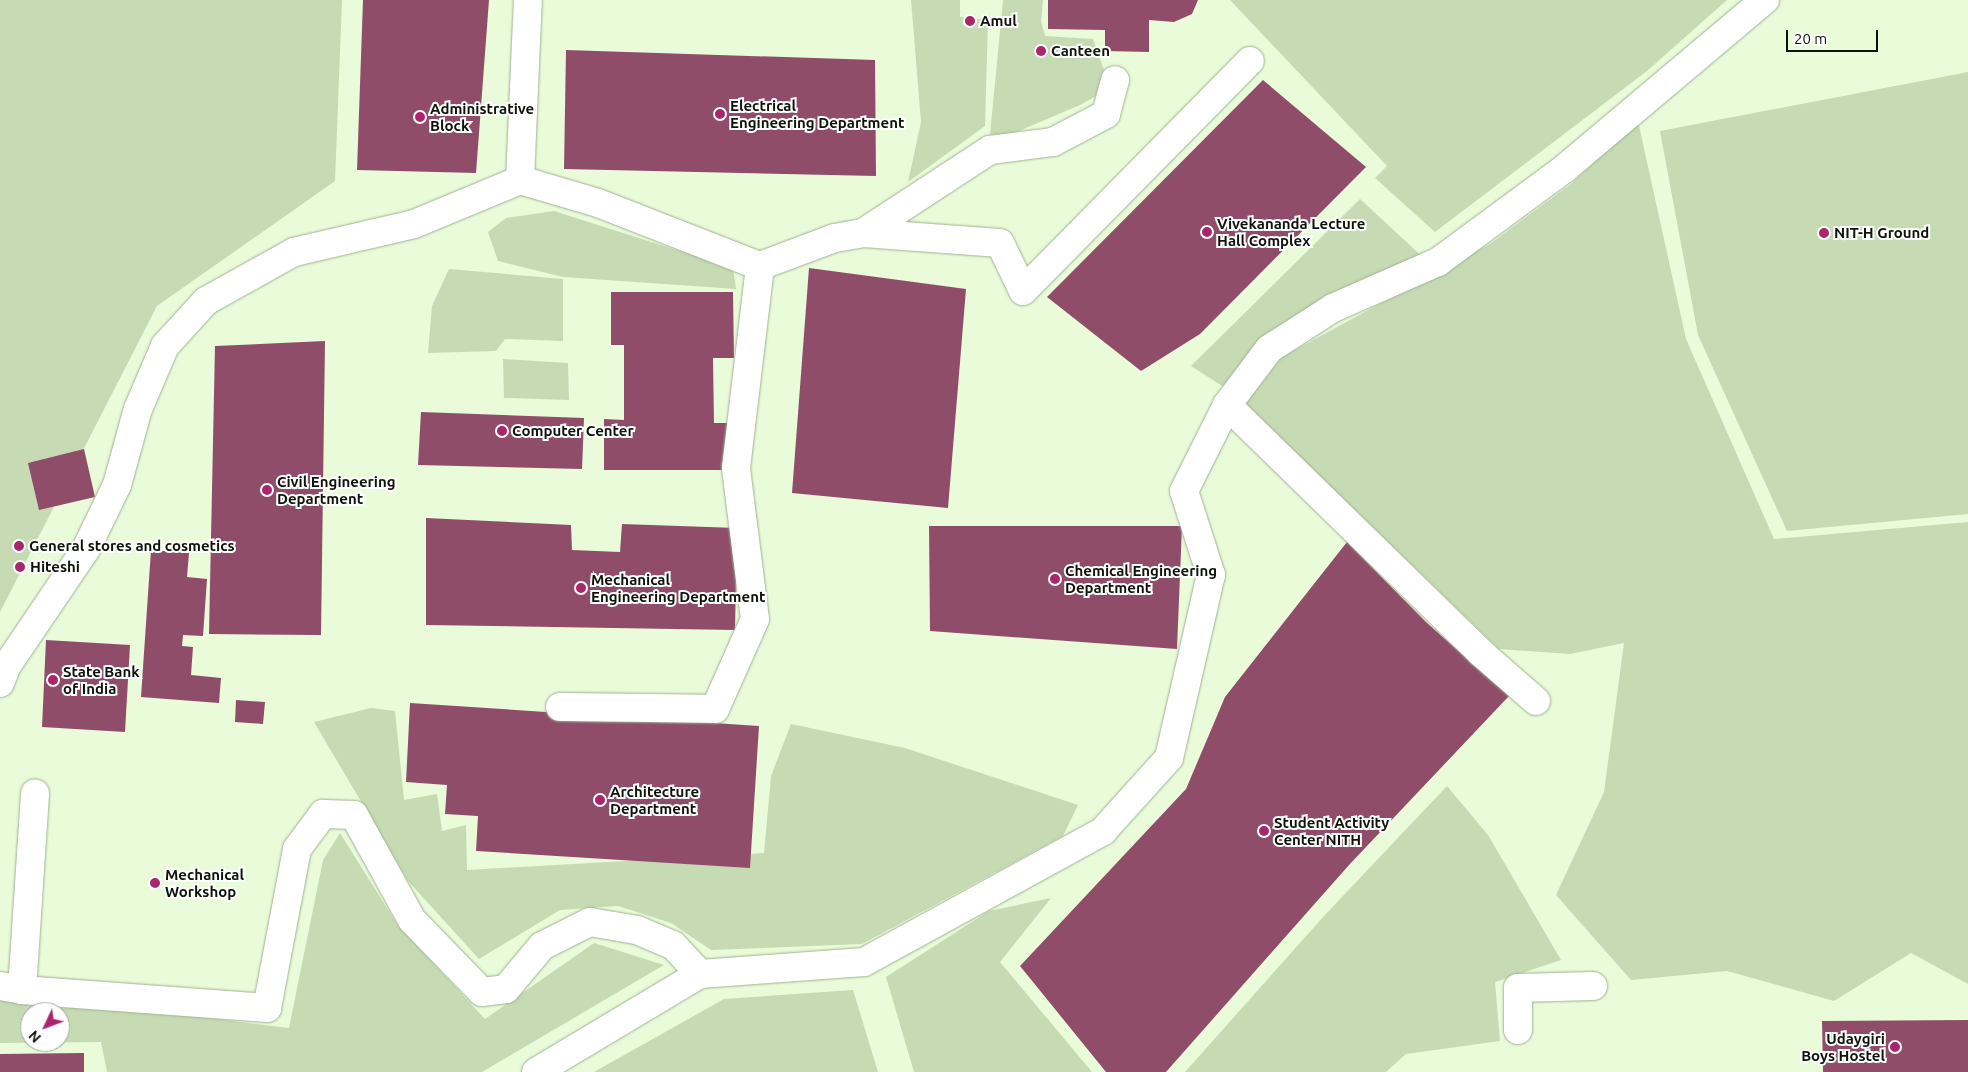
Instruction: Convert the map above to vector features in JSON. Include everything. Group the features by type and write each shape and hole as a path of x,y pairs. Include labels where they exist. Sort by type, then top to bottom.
{"street":[{"path":"520,180 528,0"},
{"path":"536,1072 700,974 864,962 1103,831 1169,758 1211,575 1184,491 1227,406 1269,349 1333,308 1438,262 1564,169 1765,0"},
{"path":"0,683 6,666 86,549 117,485 138,409 166,346 206,301 294,252 414,224 520,180 598,203 760,266 835,238 863,233 1000,243 1024,291 1250,61"},
{"path":"863,233 990,150 1053,142 1106,114 1115,80"},
{"path":"560,707 716,709 755,619 736,468 760,266"},
{"path":"1227,406 1481,653 1536,701"},
{"path":"35,793 11,988 267,1008 297,849 323,814 354,815 412,920 482,992 506,989 542,946 590,922 637,930 673,945 700,974"},
{"path":"1518,1030 1518,988 1592,986"}],"green space":[{"path":"0,0 342,0 335,181 157,306 0,612"},
{"path":"911,0 960,0 960,17 988,20 985,126 908,182 921,122"},
{"path":"1003,0 1043,0 1041,21 1045,36 1093,39 1104,70 1096,96 1080,105 1014,133 990,135"},
{"path":"1230,0 1727,0 1647,71 1435,232 1375,178 1387,166"},
{"name":"NIT-H Ground","path":"1968,72 1968,514 1787,531 1698,335 1660,131"},
{"path":"1638,121 1686,339 1774,539 1968,522 1968,984 1911,953 1834,1001 1727,971 1631,980 1556,895 1604,792 1624,643 1570,654 1499,649 1245,404 1282,357 1490,244 1571,184"},
{"path":"1360,199 1427,261 1227,389 1191,366"},
{"path":"554,211 733,268 736,289 563,277 498,261 488,232 506,218"},
{"path":"449,269 563,279 563,341 505,339 496,351 428,353 432,306"},
{"path":"503,359 568,363 569,400 504,398"},
{"path":"371,708 395,711 404,800 437,794 442,831 466,825 467,870 764,853 771,776 791,724 905,748 1078,805 1063,836 862,944 711,950 671,923 618,906 560,910 479,959 408,881 314,722"},
{"path":"1447,786 1488,835 1561,960 1495,982 1500,1041 1406,1054 1386,1072 1185,1072 1324,916"},
{"path":"340,833 397,924 485,1019 594,943 664,965 482,1072 107,1072 101,1042 70,1042 70,1002 20,1002 20,1043 0,1043 0,992 289,1028 323,860"},
{"path":"1051,898 1000,962 1092,1072 914,1072 886,977 989,911"},
{"path":"853,990 878,1072 594,1072 724,999"}],"building":[{"name":"Administrative Block","path":"363,0 489,0 476,173 357,170"},
{"path":"1048,0 1198,0 1192,14 1174,22 1149,20 1149,52 1105,51 1105,30 1048,29"},
{"name":"Electrical Engineering Department","path":"566,50 875,60 876,176 564,169"},
{"name":"Vivekananda Lecture Hall Complex","path":"1263,80 1366,167 1200,334 1141,371 1047,297"},
{"path":"809,268 966,289 948,508 792,493"},
{"path":"611,292 733,292 734,358 713,358 714,423 728,423 728,470 604,470 604,419 624,420 624,345 611,345"},
{"name":"Civil Engineering Department","path":"325,341 321,635 209,634 215,346"},
{"name":"Computer Center","path":"421,412 584,418 582,469 418,465"},
{"path":"84,449 95,497 39,510 28,463"},
{"name":"Mechanical Engineering Department","path":"426,518 571,525 572,550 620,552 622,524 737,528 735,630 426,625"},
{"name":"Chemical Engineering Department","path":"929,526 1182,526 1177,649 930,631"},
{"name":"Student Activity Center NITH","path":"1347,542 1426,622 1509,696 1349,865 1166,1072 1106,1072 1020,966 1186,789 1225,697"},
{"path":"151,550 189,553 187,577 207,579 203,636 183,635 182,646 193,647 191,675 221,678 219,703 141,697"},
{"path":"46,640 130,645 125,732 42,727"},
{"path":"236,700 265,702 263,724 235,722"},
{"name":"Architecture Department","path":"410,703 759,726 750,868 476,851 478,816 445,814 447,785 406,782"},
{"name":"Udaygiri Boys Hostel","path":"1968,1020 1968,1072 1823,1072 1822,1021"},
{"path":"84,1053 84,1072 0,1072 0,1054"}],"place":[{"name":"Amul","path":"970,21"},
{"name":"Canteen","path":"1041,51"},
{"name":"Electrical Engineering Department","path":"720,114"},
{"name":"Administrative Block","path":"420,117"},
{"name":"Vivekananda Lecture Hall Complex","path":"1207,232"},
{"name":"NIT-H Ground","path":"1824,233"},
{"name":"Computer Center","path":"502,431"},
{"name":"Civil Engineering Department","path":"267,490"},
{"name":"General stores and cosmetics","path":"19,546"},
{"name":"Hiteshi","path":"20,567"},
{"name":"Chemical Engineering Department","path":"1055,579"},
{"name":"Mechanical Engineering Department","path":"581,588"},
{"name":"State Bank of India","path":"53,680"},
{"name":"Architecture Department","path":"600,800"},
{"name":"Student Activity Center NITH","path":"1264,831"},
{"name":"Mechanical Workshop","path":"155,883"},
{"name":"Udaygiri Boys Hostel","path":"1895,1047"}]}
